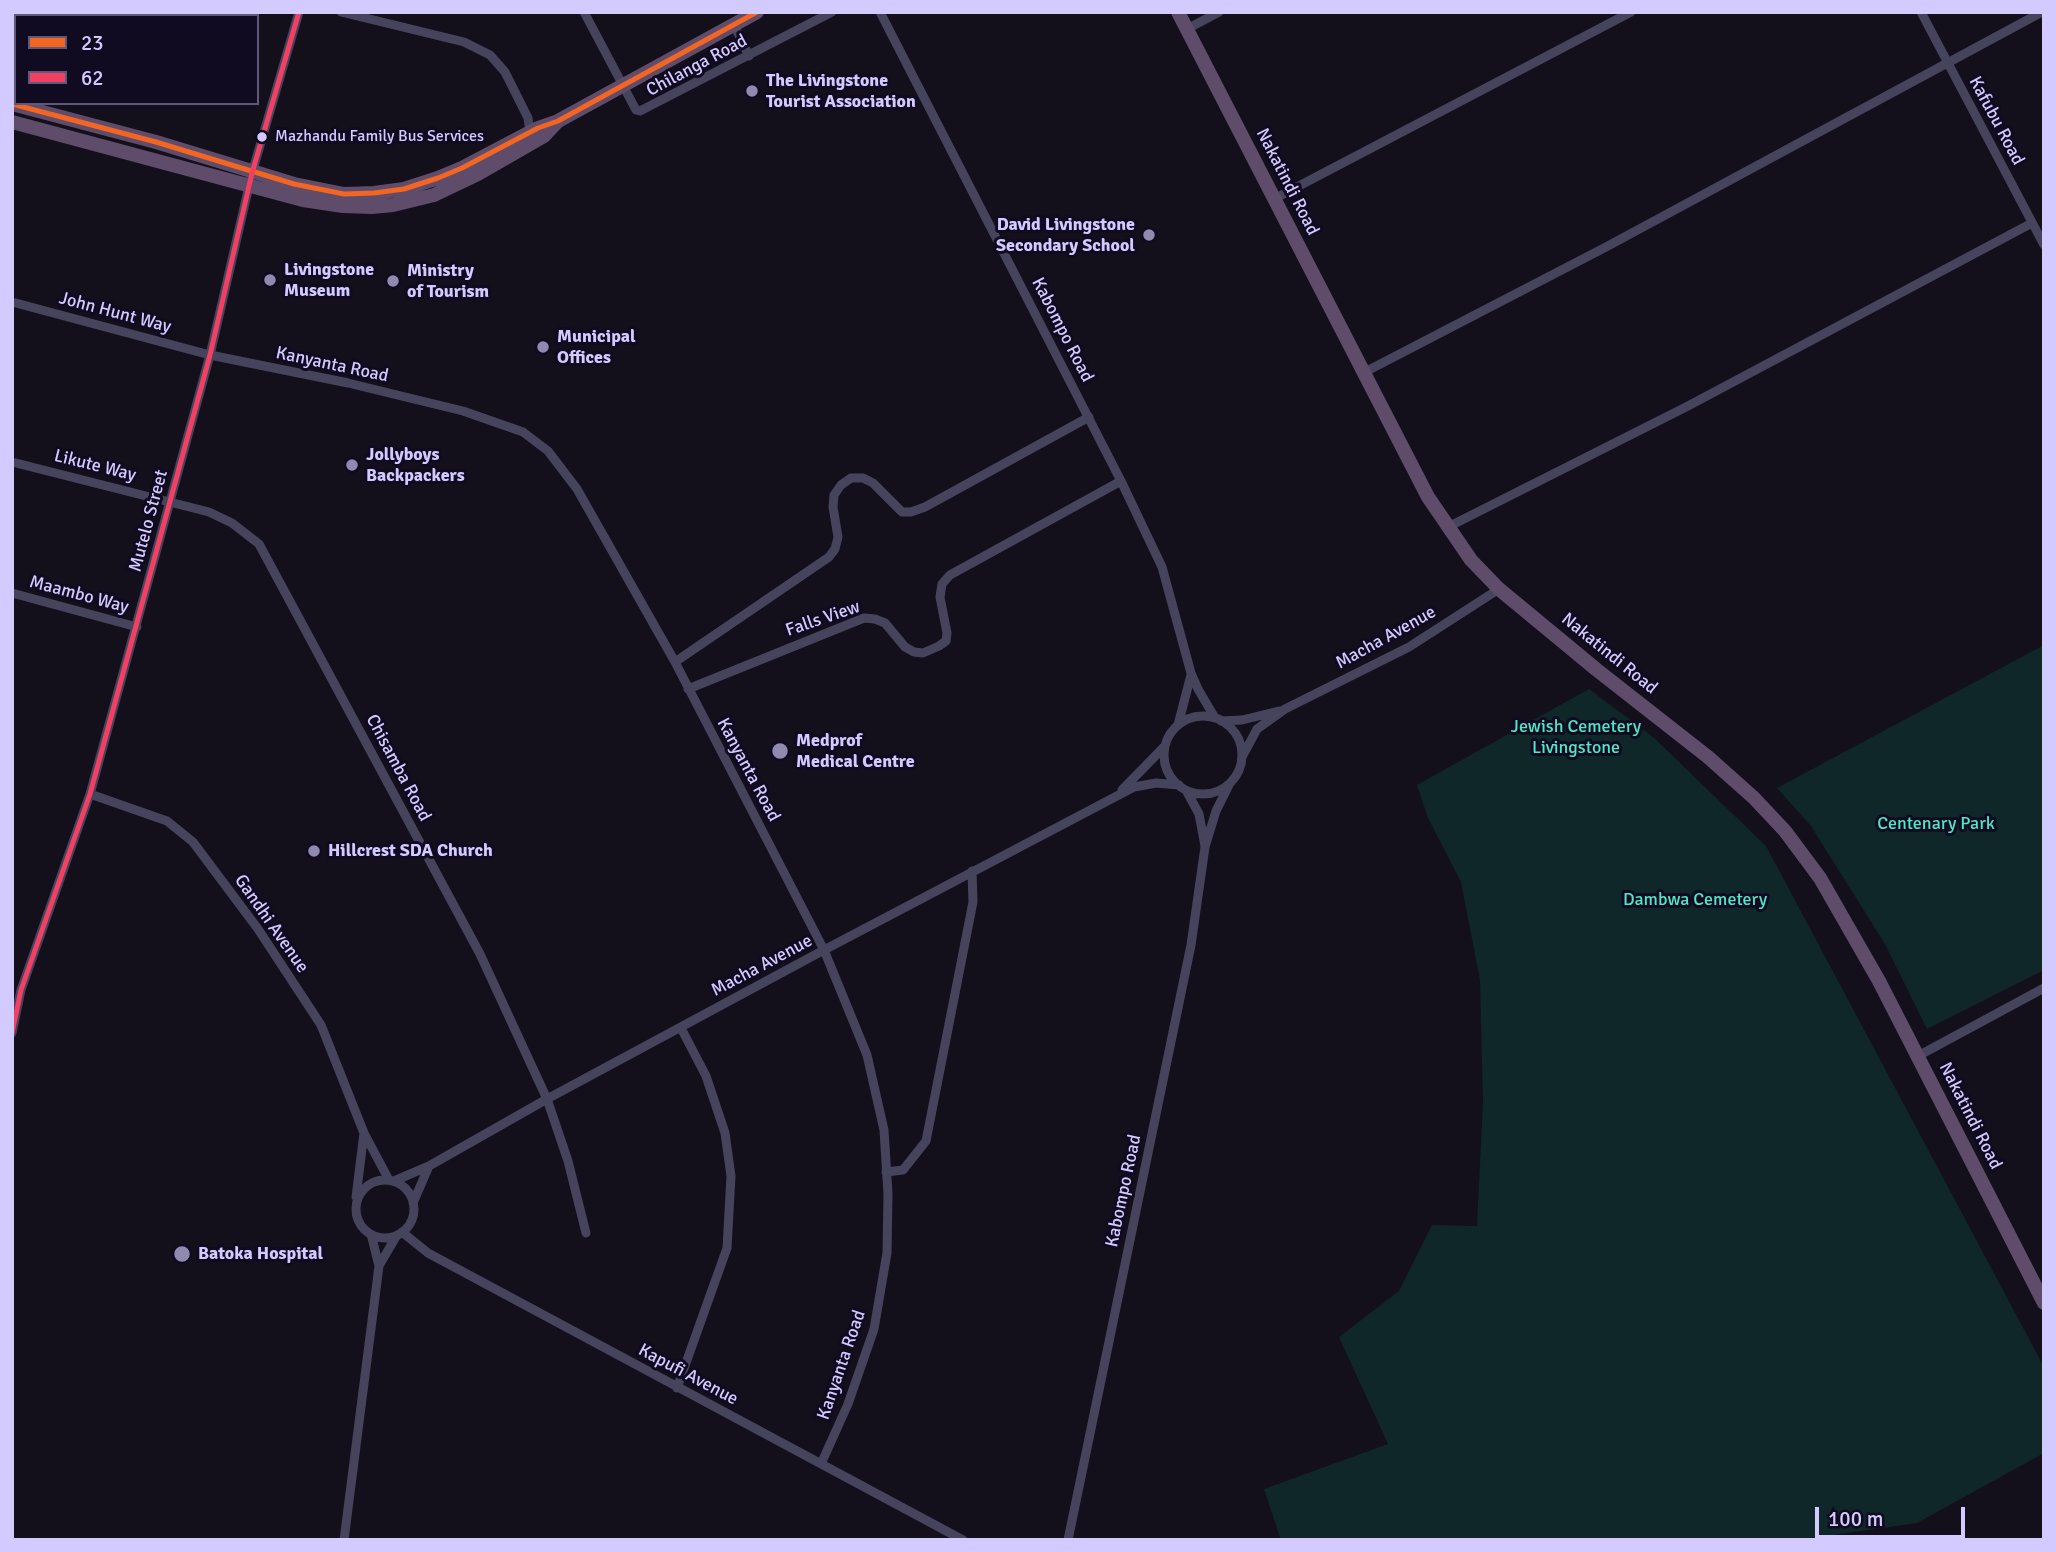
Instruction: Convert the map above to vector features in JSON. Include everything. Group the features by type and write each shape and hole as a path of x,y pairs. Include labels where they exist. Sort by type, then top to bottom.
{"highway":[{"path":"16,105 156,142 303,200 343,206 393,205 434,195 478,174 535,128 558,121 757,12"},
{"name":"Nakatindi Road","path":"1178,12 1428,497 1448,527 1471,560 1499,589 1708,757 1754,798 1785,831 1820,878 1879,981 2044,1303"},
{"path":"12,122 250,179"}],"street":[{"name":"Mutelo Street","path":"13,1033 17,991 90,794 210,355 250,179 299,12"},
{"path":"341,12 464,42 490,55 505,72 535,128"},
{"name":"Chilanga Road","path":"584,12 636,110 645,111 832,12"},
{"name":"Kabompo Road","path":"880,12 1121,481 1162,567 1191,673 1218,719"},
{"path":"1187,29 1219,12"},
{"path":"1274,199 1631,12"},
{"name":"Kafubu Road","path":"1920,12 2044,245"},
{"path":"1363,373 1606,247 2042,12"},
{"path":"734,25 749,56"},
{"path":"1448,527 1688,406 2032,223"},
{"name":"John Hunt Way","path":"12,302 210,355"},
{"name":"Kanyanta Road","path":"210,355 463,411 523,432 548,451 577,489 675,662 824,950 867,1055 884,1130 887,1253 874,1329 848,1404 821,1464"},
{"path":"675,662 829,557 835,549 838,537 833,507 834,495 841,485 851,478 863,478 902,512 911,512 925,508 1089,417"},
{"name":"Likute Way","path":"12,462 170,501"},
{"name":"Falls View","path":"688,689 864,618 885,623 905,647 914,652 923,653 940,646 946,641 947,633 940,597 942,584 950,575 1121,481"},
{"name":"Chisamba Road","path":"170,501 209,512 232,523 259,544 480,954 547,1099 568,1161 586,1233"},
{"name":"Macha Avenue","path":"1242,757 1257,729 1284,709 1409,647 1499,589"},
{"name":"Maambo Way","path":"12,593 136,627"},
{"name":"Kabompo Road","path":"1178,725 1191,673"},
{"name":"Macha Avenue","path":"1218,719 1242,720 1284,709"},
{"path":"1202,716 1218,719 1236,733 1241,744 1242,757 1240,770 1228,785 1211,794 1198,794 1182,788 1168,772 1164,759 1165,746 1178,725 1190,718 1202,716"},
{"name":"Macha Avenue","path":"1113,799 1165,746"},
{"name":"Macha Avenue","path":"392,1180 429,1166 547,1099 824,950 1134,788 1156,783 1182,788"},
{"name":"Kabompo Road","path":"1068,1540 1191,945 1205,847 1216,811 1228,785"},
{"name":"Kabompo Road","path":"1182,788 1199,814 1205,847"},
{"name":"Gandhi Avenue","path":"90,794 167,821 193,842 258,929 321,1025 364,1133 392,1180"},
{"path":"886,1171 904,1170 926,1141 973,902 972,871"},
{"path":"1917,1056 2044,988"},
{"path":"677,1388 727,1248 731,1176 722,1122 706,1076 681,1028"},
{"name":"Gandhi Avenue","path":"356,1203 364,1133"},
{"path":"379,1266 399,1234 409,1224 414,1203 429,1166"},
{"path":"344,1540 379,1266 371,1234 358,1221 356,1203 359,1195 372,1182 392,1180 403,1186 414,1203"},
{"path":"371,1234 388,1238 399,1234"},
{"name":"Kapufi Avenue","path":"399,1234 428,1253 963,1540"}],"green space":[{"name":"Centenary Park","path":"2044,645 2044,970 1927,1029 1885,944 1811,826 1777,788"},
{"path":"1589,689 1653,737 1766,846 2044,1367 2044,1453 1917,1523 1799,1540 1281,1540 1264,1489 1388,1444 1339,1337 1399,1291 1432,1225 1477,1226 1483,1102 1480,980 1461,882 1428,818 1417,785"}],"transit line":[{"name":"62","path":"12,1033 21,990 90,794 210,355 252,173 299,12"},
{"name":"23","path":"16,105 156,142 294,184 344,194 374,193 404,189 462,168 538,128 558,121 757,12"}],"place":[{"name":"The Livingstone Tourist Association","path":"752,91"},
{"name":"Mazhandu Family Bus Services","path":"262,137"},
{"name":"David Livingstone Secondary School","path":"1149,235"},
{"name":"Livingstone Museum","path":"270,280"},
{"name":"Ministry of Tourism","path":"393,281"},
{"name":"Municipal Offices","path":"543,347"},
{"name":"Jollyboys Backpackers","path":"352,465"},
{"name":"Medprof Medical Centre","path":"780,751"},
{"name":"Hillcrest SDA Church","path":"314,851"},
{"name":"Batoka Hospital","path":"182,1254"}],"park label":[{"name":"Jewish Cemetery Livingstone","path":"1576,737"},
{"name":"Dambwa Cemetery","path":"1695,900"}]}
